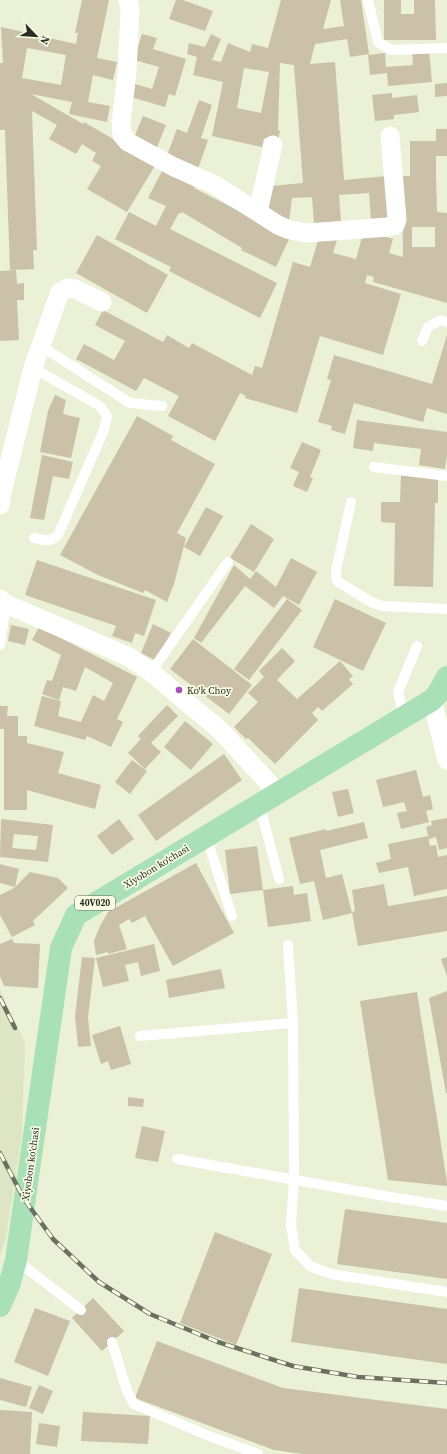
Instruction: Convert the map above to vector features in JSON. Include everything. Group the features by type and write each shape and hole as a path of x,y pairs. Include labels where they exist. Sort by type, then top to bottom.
{"main road":[{"name":"Xiyobon koʻchasi","path":"0,1306 9,1286 16,1260 61,948 76,915 259,803 432,700 437,696 447,677"}],"street":[{"path":"128,0 130,16 127,73 121,122 122,135 128,142 174,167 215,185 278,225 290,230 307,233 388,227 395,224 397,219 390,136"},
{"path":"258,212 273,145"},
{"path":"0,505 33,368 60,292 68,288 75,289 102,302"},
{"path":"3,602 127,656 151,672 221,732 278,793"},
{"path":"432,700 447,760"}],"lane":[{"path":"368,0 378,42 384,47 391,50 447,48"},
{"path":"422,341 428,327 440,320 447,322"},
{"path":"41,346 130,403 162,406"},
{"path":"33,368 100,406 107,416 104,430 58,535 54,540 46,541 34,538"},
{"path":"374,467 447,476"},
{"path":"351,502 337,566 337,581 371,602 382,606 447,610"},
{"path":"151,672 228,562"},
{"path":"0,645 3,602"},
{"path":"404,717 398,692 417,646"},
{"path":"259,803 279,879"},
{"path":"206,836 232,916"},
{"path":"288,945 294,1023 294,1179 291,1225 295,1250 310,1266 331,1274 447,1292"},
{"path":"140,1036 294,1023"},
{"path":"177,1159 447,1206"},
{"path":"16,1260 81,1310"},
{"path":"112,1342 127,1391 134,1404 209,1436 258,1454"}],"shaded area":[{"path":"0,990 25,1043 22,1134 6,1237 0,1256"}],"building":[{"path":"82,0 109,0 97,58 117,62 113,80 93,75 88,102 110,106 107,122 69,114 72,102 31,94 83,124 84,122 156,164 127,212 87,189 101,166 92,161 96,153 82,144 76,154 49,139 57,125 32,111 37,250 33,250 34,269 10,270 5,130 0,130 0,63 3,63 1,27 76,44 78,33 75,33","holes":["27,48 66,55 61,85 22,78"]},
{"path":"176,0 183,0 213,11 205,31 169,19"},
{"path":"281,0 331,0 323,29 344,26 340,0 361,0 369,54 350,57 347,39 315,44 310,64 335,62 344,180 387,176 391,218 371,220 369,193 339,195 341,222 314,224 312,197 292,198 289,222 267,213 271,186 303,183 294,65 280,63 278,130 280,131 278,141 264,138 262,147 212,136 223,82 193,75 197,57 187,54 189,43 205,47 211,34 221,39 212,60 221,62 228,43 250,52 252,44 268,48","holes":["244,68 269,72 261,113 237,108"]},
{"path":"384,0 401,0 401,14 414,14 414,0 435,0 436,40 384,40"},
{"path":"142,34 157,38 153,49 186,59 175,96 169,94 165,107 131,97 135,84 152,89 159,67 134,60"},
{"path":"429,50 432,82 388,86 387,73 370,75 368,55 385,53 386,67 413,65 412,51"},
{"path":"447,83 447,96 435,97 435,84"},
{"path":"392,93 392,98 417,95 419,112 394,115 394,119 375,121 372,95"},
{"path":"199,100 212,105 201,138 208,140 198,169 166,158 177,129 187,133"},
{"path":"143,116 166,125 156,150 133,140"},
{"path":"436,129 447,129 447,156 436,156 436,176 437,212 447,213 447,303 373,282 374,277 367,275 365,283 401,294 383,355 320,336 297,413 245,398 246,396 240,393 215,441 168,416 179,396 144,378 136,391 76,359 84,344 114,360 125,341 95,325 103,310 163,342 167,335 189,348 192,343 252,375 255,366 262,368 293,262 310,267 320,234 337,240 333,253 356,259 364,230 393,239 389,253 403,257 402,176 410,176 410,141 436,141","holes":["412,227 435,227 435,247 412,247"]},
{"path":"162,171 290,237 276,267 241,250 242,248 182,212 181,214 179,213 170,229 277,283 260,318 169,271 171,267 115,239 129,212 156,226 166,206 148,198"},
{"path":"97,235 168,275 147,313 76,273"},
{"path":"16,270 17,284 24,283 24,300 17,300 19,340 0,341 0,271"},
{"path":"447,335 447,414 427,408 423,422 354,403 345,434 331,430 332,426 318,422 331,380 327,379 334,355 432,384"},
{"path":"55,395 66,400 63,414 80,418 71,458 40,452 48,411"},
{"path":"137,416 173,436 171,440 215,464 177,533 186,538 174,584 167,602 145,590 143,593 98,575 60,555"},
{"path":"357,420 447,432 447,455 445,469 419,465 421,449 374,443 373,451 353,448"},
{"path":"302,442 321,450 310,477 313,478 307,492 293,486 299,472 290,468"},
{"path":"42,455 73,462 69,479 53,476 44,520 30,518"},
{"path":"401,475 438,476 438,503 435,503 433,587 394,586 395,523 381,522 381,502 400,502"},
{"path":"206,507 223,516 200,556 184,547"},
{"path":"251,524 274,539 254,572 230,558"},
{"path":"291,558 317,572 299,605 283,596 274,608 245,586 201,643 194,638 234,565 250,579 256,571 276,587"},
{"path":"37,560 156,600 144,636 135,633 132,643 112,636 116,626 25,595"},
{"path":"287,599 302,610 249,680 234,669"},
{"path":"335,599 386,623 363,671 313,647"},
{"path":"153,624 171,633 155,660 141,653"},
{"path":"11,625 29,629 25,645 8,641"},
{"path":"39,627 137,677 117,719 123,722 111,747 87,736 85,740 34,726 42,696 61,701 58,716 81,722 93,695 104,701 113,683 85,667 76,691 63,687 59,700 42,694 47,680 52,681 61,655 32,640"},
{"path":"193,639 252,685 229,714 170,669"},
{"path":"282,648 295,661 277,680 297,699 340,661 353,676 349,679 353,684 322,711 318,707 312,713 318,720 275,764 248,738 246,739 234,727 258,702 248,693 264,677 259,671"},
{"path":"167,705 178,716 151,743 161,752 145,769 128,753 141,739 138,736"},
{"path":"0,706 8,706 7,716 18,716 18,736 27,736 27,743 64,752 58,773 101,785 95,809 27,790 27,810 4,810 4,729 0,729"},
{"path":"185,721 213,744 191,770 164,747"},
{"path":"224,754 242,780 156,841 138,815"},
{"path":"132,760 147,771 130,794 115,782"},
{"path":"416,770 423,797 430,795 433,809 426,811 429,822 401,829 397,813 407,811 404,802 383,807 376,780"},
{"path":"348,789 354,813 338,817 332,792"},
{"path":"447,818 447,848 439,850 436,837 429,839 426,827 432,825 431,821"},
{"path":"1,819 53,825 48,862 0,857","holes":["14,834 38,836 36,850 12,848"]},
{"path":"119,819 134,839 112,855 97,836"},
{"path":"364,822 368,838 320,850 326,878 342,874 352,913 323,920 314,881 300,884 289,838"},
{"path":"428,836 430,846 436,845 438,857 447,855 447,889 414,896 408,867 379,873 376,863 391,859 388,844"},
{"path":"257,846 263,890 230,894 225,850"},
{"path":"196,863 234,933 173,966 145,916 132,923 129,919 119,925 127,949 108,954 108,952 96,955 94,941 108,912"},
{"path":"0,864 19,869 15,887 0,883"},
{"path":"30,872 58,878 68,888 33,921 35,925 12,937 0,915 0,895 14,888"},
{"path":"384,884 388,906 447,896 447,931 358,946 352,912 355,911 352,890"},
{"path":"293,886 294,895 307,893 311,921 268,927 263,890"},
{"path":"12,939 14,943 40,944 38,988 4,986 0,976 0,944"},
{"path":"154,944 160,971 141,976 138,962 125,965 129,981 103,987 96,958"},
{"path":"82,957 95,958 88,1018 91,1046 78,1047 75,1016"},
{"path":"447,957 447,976 441,959"},
{"path":"221,969 225,988 169,998 166,980"},
{"path":"447,991 447,1093 446,1093 429,998"},
{"path":"417,992 447,1186 388,1180 360,1001"},
{"path":"120,1026 131,1064 111,1070 108,1061 101,1064 92,1035"},
{"path":"128,1097 144,1099 143,1107 128,1106"},
{"path":"142,1126 165,1131 158,1162 135,1158"},
{"path":"345,1209 447,1223 447,1279 337,1264"},
{"path":"215,1232 272,1254 236,1345 180,1323"},
{"path":"299,1288 447,1309 447,1364 291,1342"},
{"path":"93,1298 124,1331 102,1351 72,1318"},
{"path":"35,1308 70,1321 48,1376 14,1362"},
{"path":"157,1341 283,1388 447,1409 447,1454 303,1454 274,1450 135,1398"},
{"path":"0,1378 32,1387 26,1407 0,1400"},
{"path":"39,1385 53,1391 43,1414 29,1408"},
{"path":"0,1410 32,1412 30,1454 0,1454"},
{"path":"83,1412 150,1416 148,1444 81,1441"},
{"path":"39,1423 60,1426 57,1447 36,1444"}],"railway":[{"path":"0,998 15,1028"},
{"path":"0,1153 24,1199 53,1239 99,1282 150,1314 218,1342 293,1366 358,1377 447,1383"}],"place":[{"name":"Ko'k Choy","path":"179,690"}]}
